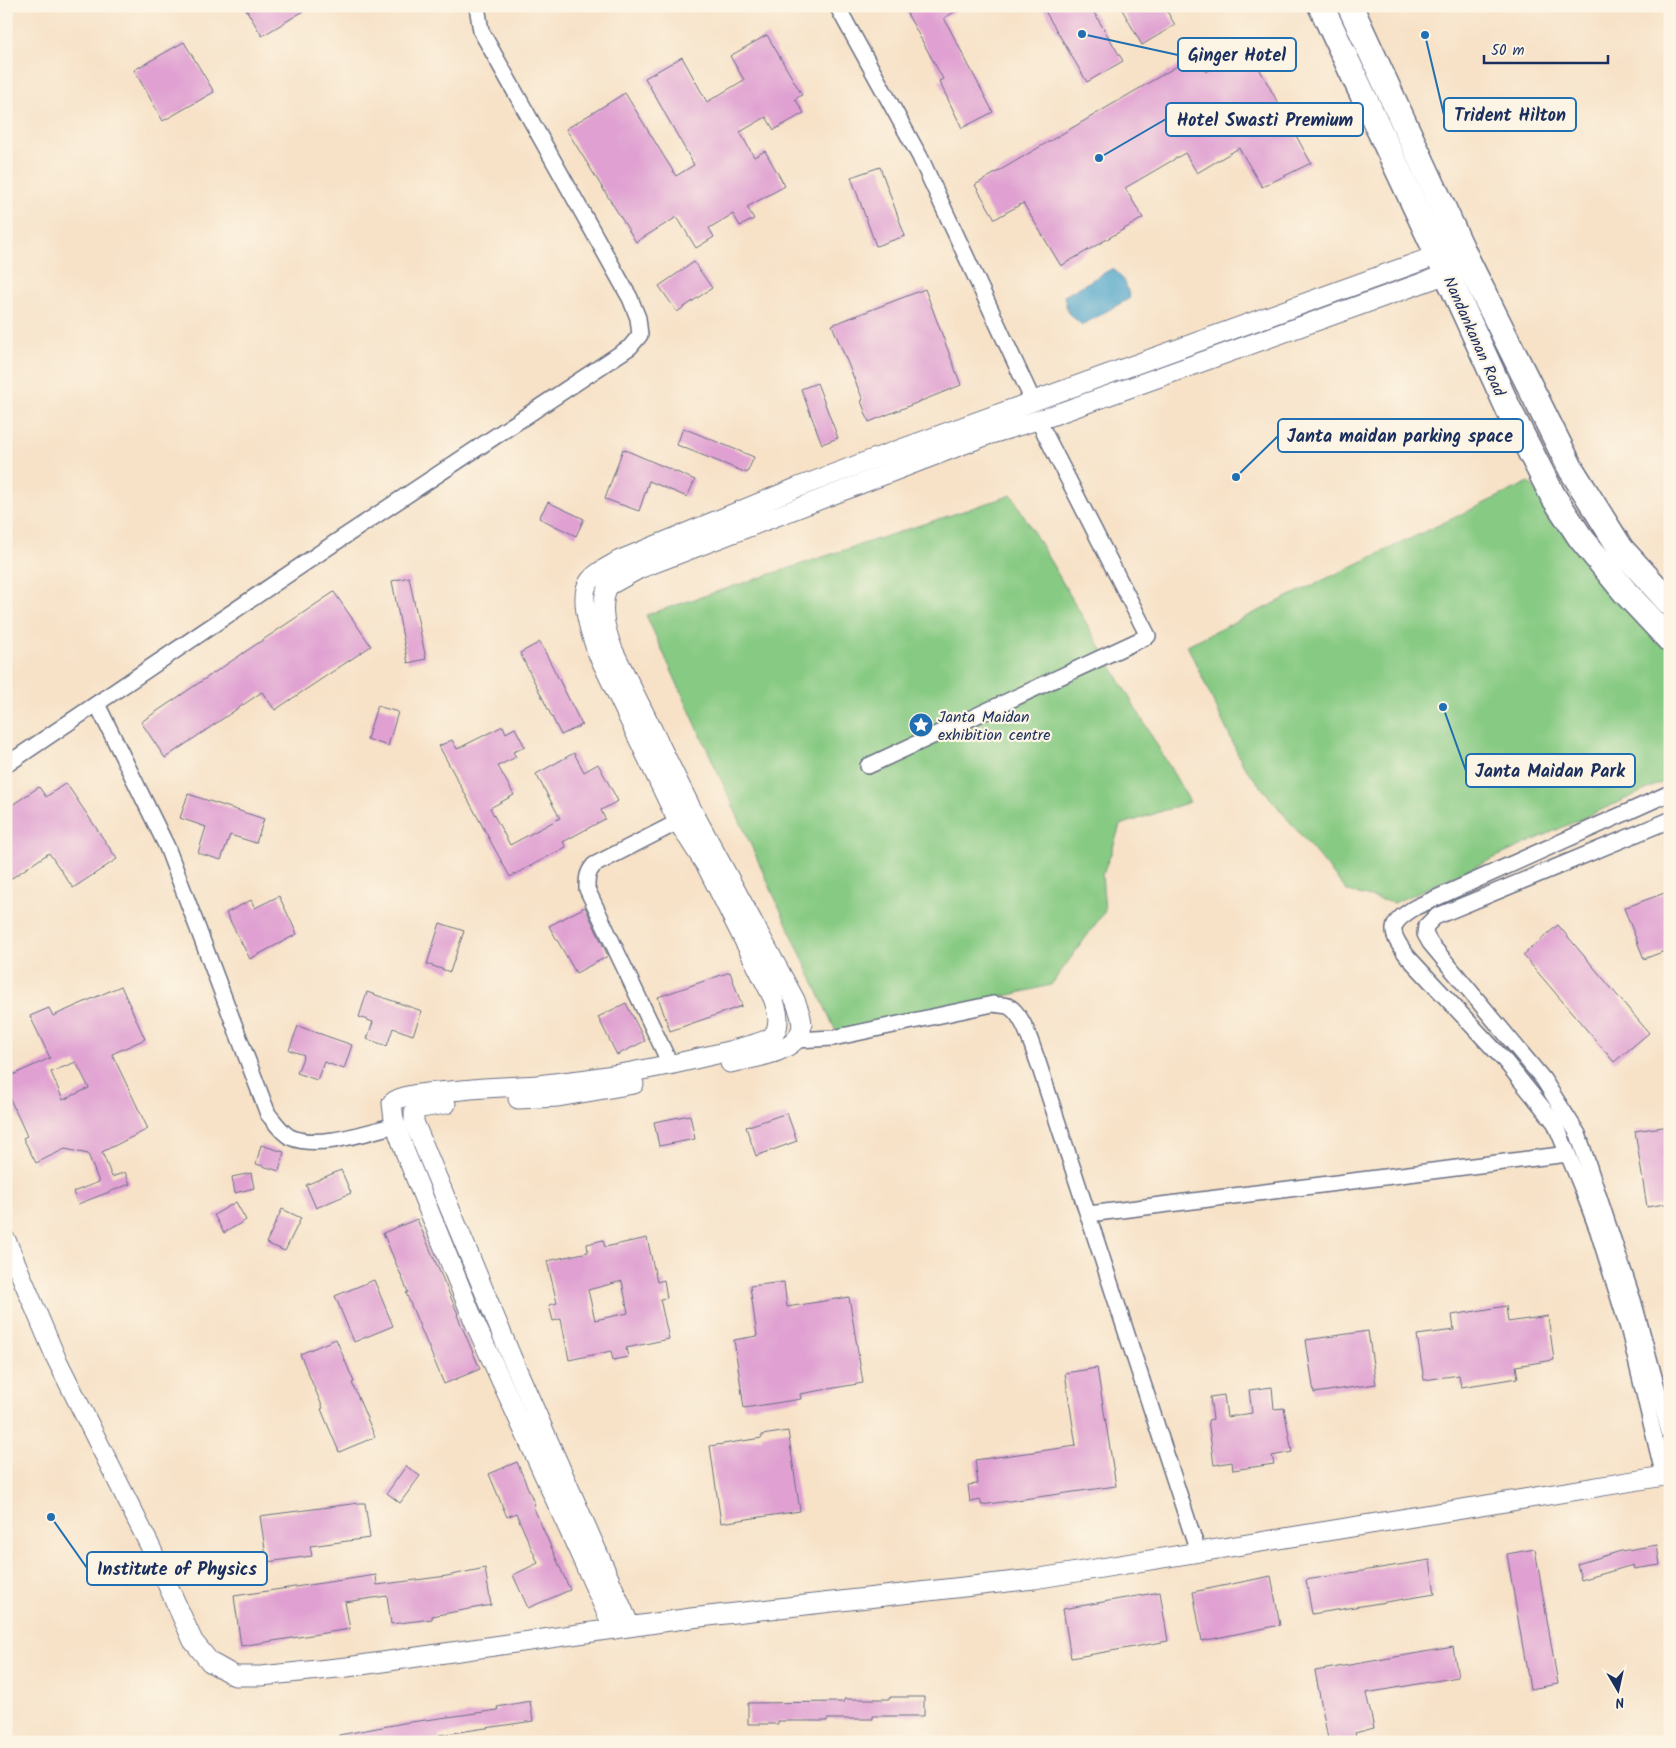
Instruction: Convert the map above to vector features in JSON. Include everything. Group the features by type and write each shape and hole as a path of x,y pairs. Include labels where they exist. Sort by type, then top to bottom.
{"main road":[{"name":"Nandankanan Road","path":"1321,6 1443,264 1509,410 1554,496 1580,538 1626,593 1670,640"},
{"path":"1350,6 1468,262 1571,469 1621,549 1670,603"}],"street":[{"path":"6,765 630,347 640,335 638,318 630,298 481,31 477,6"},
{"path":"837,6 920,157 1033,401"},
{"path":"622,1627 474,1321 396,1125 392,1103 402,1097 464,1090 538,1085 671,1066 755,1044 771,1036 777,1027 779,1013 773,998 707,867 678,822 598,654 588,626 585,599 588,583 600,572 620,560 796,488 1033,401 1443,264"},
{"path":"622,1627 414,1122 414,1112 431,1105 558,1097 683,1075 784,1050 796,1040 802,1030 801,1015 795,1000 691,808 613,650 604,618 604,596 608,586 639,569 988,435 1038,420 1443,264"},
{"path":"868,766 1148,636 1038,420"},
{"path":"97,704 167,847 268,1114 288,1136 308,1141 328,1140 396,1125"},
{"path":"6,1240 56,1358 150,1546 193,1641 210,1662 235,1676 261,1676 356,1666 622,1627 1034,1579 1667,1476 1628,1331 1598,1231 1555,1123 1505,1061 1408,957 1395,939 1394,930 1401,916 1416,907 1670,793"},
{"path":"1670,820 1436,917 1426,926 1425,934 1465,987 1543,1079 1578,1134 1633,1300 1670,1435"},
{"path":"671,1066 588,889 587,879 588,872 594,865 678,822"},
{"path":"796,1040 833,1038 993,1004 1008,1006 1015,1012 1024,1025 1089,1214 1198,1552"},
{"path":"1089,1214 1568,1154"}],"green space":[{"path":"1529,482 1670,648 1670,779 1394,903 1347,891 1243,765 1187,645"},
{"name":"Janta Maidan exhibition centre","path":"1012,495 1190,802 1120,825 1102,875 1105,911 1051,985 838,1036 646,615"}],"water":[{"path":"1113,268 1125,282 1130,298 1082,325 1068,313 1064,296"}],"building":[{"path":"244,6 312,6 262,36"},
{"path":"903,6 965,6 944,18 993,112 962,128 939,81 943,79"},
{"path":"1042,6 1090,6 1123,61 1087,82"},
{"path":"1120,6 1164,6 1175,25 1142,45"},
{"path":"767,35 802,95 795,99 804,113 774,130 766,117 740,132 754,157 765,151 785,186 747,207 754,219 740,226 733,214 709,228 714,237 696,248 677,217 636,242 566,129 625,93 676,176 694,165 645,78 682,57 707,102 744,80 730,56"},
{"path":"184,42 214,92 163,121 134,70"},
{"path":"1248,48 1311,163 1262,187 1239,148 1197,173 1185,153 1125,188 1143,218 1061,266 1023,203 995,219 975,185 1196,55 1206,72"},
{"path":"880,167 905,236 876,246 851,177"},
{"path":"694,262 712,288 677,312 659,286"},
{"path":"925,289 961,385 869,422 861,401 863,400 832,325"},
{"path":"817,383 838,438 822,444 801,389"},
{"path":"683,428 754,457 747,473 677,445"},
{"path":"623,449 695,480 687,497 649,481 639,511 605,499"},
{"path":"548,502 584,519 576,536 539,518"},
{"path":"409,577 426,659 408,663 392,581"},
{"path":"334,592 371,646 275,710 262,692 165,758 141,722"},
{"path":"540,642 582,725 561,735 520,653"},
{"path":"377,706 398,712 388,746 367,739"},
{"path":"503,726 506,733 515,728 525,747 513,752 516,757 498,766 514,795 490,808 510,845 560,818 536,774 574,753 584,772 598,764 618,801 601,810 605,819 563,842 566,847 510,877 439,746 452,740 457,749"},
{"path":"66,783 117,859 73,888 49,853 6,882 6,809 39,787 46,797"},
{"path":"188,794 264,819 256,843 230,835 221,860 198,853 206,827 180,818"},
{"path":"1670,891 1670,949 1644,959 1624,908"},
{"path":"279,896 297,934 250,959 226,913 251,900 255,908"},
{"path":"585,907 608,956 576,973 549,926"},
{"path":"440,923 464,931 450,972 427,964"},
{"path":"1558,925 1649,1033 1614,1062 1523,955"},
{"path":"730,972 742,1006 670,1031 658,997"},
{"path":"121,986 145,1039 112,1054 148,1129 102,1152 112,1177 125,1172 130,1184 78,1204 73,1192 99,1182 88,1154 65,1149 36,1163 23,1138 27,1136 6,1090 6,1078 50,1058 30,1016 49,1008 53,1016","holes":["76,1062 89,1088 63,1100 51,1072"]},
{"path":"367,992 422,1011 413,1035 393,1028 387,1046 367,1039 373,1022 359,1017"},
{"path":"626,1003 645,1041 617,1055 598,1017"},
{"path":"298,1026 352,1045 344,1069 324,1062 317,1080 297,1073 304,1055 289,1050"},
{"path":"787,1113 797,1141 756,1156 746,1127"},
{"path":"690,1115 695,1139 659,1146 654,1122"},
{"path":"1670,1126 1670,1203 1647,1207 1635,1131"},
{"path":"261,1145 284,1152 279,1171 256,1164"},
{"path":"341,1170 351,1193 316,1208 306,1185"},
{"path":"251,1173 254,1188 235,1193 232,1177"},
{"path":"236,1202 246,1220 224,1233 214,1215"},
{"path":"282,1209 301,1218 285,1251 266,1243"},
{"path":"417,1219 480,1369 444,1384 383,1233"},
{"path":"647,1238 657,1282 664,1280 667,1298 660,1299 669,1339 626,1348 628,1357 613,1360 611,1351 569,1360 561,1319 553,1321 549,1305 557,1303 547,1261 588,1252 587,1244 603,1240 605,1247","holes":["622,1281 628,1313 595,1320 588,1290"]},
{"path":"374,1280 393,1326 354,1342 335,1296"},
{"path":"784,1282 787,1307 849,1297 863,1383 800,1394 801,1399 744,1408 734,1340 757,1336 750,1286"},
{"path":"1506,1306 1508,1322 1548,1316 1554,1360 1516,1366 1518,1378 1461,1387 1459,1375 1424,1380 1417,1335 1454,1330 1452,1315"},
{"path":"1368,1331 1376,1384 1314,1393 1306,1340"},
{"path":"336,1339 375,1437 339,1452 300,1354"},
{"path":"1097,1368 1116,1486 981,1505 981,1500 970,1502 968,1485 978,1484 975,1460 1076,1446 1065,1373"},
{"path":"1272,1387 1274,1409 1284,1408 1292,1452 1272,1456 1274,1464 1233,1470 1232,1462 1214,1465 1208,1420 1213,1419 1210,1397 1224,1395 1227,1417 1252,1413 1249,1390"},
{"path":"788,1431 800,1511 721,1523 710,1446 762,1438 762,1435"},
{"path":"517,1462 535,1505 533,1506 570,1590 528,1608 513,1575 538,1563 516,1513 507,1517 489,1474"},
{"path":"406,1466 420,1476 400,1503 387,1493"},
{"path":"365,1503 370,1538 310,1546 312,1556 267,1562 260,1516"},
{"path":"1657,1545 1660,1565 1634,1569 1633,1565 1581,1580 1577,1564 1621,1551"},
{"path":"1535,1549 1558,1684 1530,1689 1507,1554"},
{"path":"1430,1560 1435,1594 1312,1614 1306,1580"},
{"path":"485,1568 491,1605 432,1616 432,1619 391,1624 387,1596 345,1602 350,1629 241,1646 234,1596 376,1575 377,1585 447,1576"},
{"path":"1271,1576 1280,1625 1202,1641 1193,1592"},
{"path":"1160,1592 1168,1641 1071,1658 1063,1609"},
{"path":"1453,1647 1458,1677 1366,1693 1374,1728 1355,1733 1357,1742 1338,1742 1337,1737 1328,1739 1315,1671"},
{"path":"890,1697 924,1697 924,1716 873,1716 873,1719 827,1719 827,1721 778,1721 778,1724 748,1724 748,1703 844,1702 844,1699 890,1699"},
{"path":"530,1701 533,1721 439,1735 439,1739 418,1742 340,1742 339,1735 404,1723 498,1710 497,1707"}],"place":[{"name":"Ginger Hotel","path":"1082,34"},
{"name":"Trident Hilton","path":"1425,35"},
{"name":"Hotel Swasti Premium","path":"1099,158"},
{"name":"Janta maidan parking space","path":"1236,477"},
{"name":"Janta Maidan Park","path":"1443,707"},
{"name":"Janta Maidan exhibition centre","path":"921,725"},
{"name":"Institute of Physics","path":"51,1517"}]}
